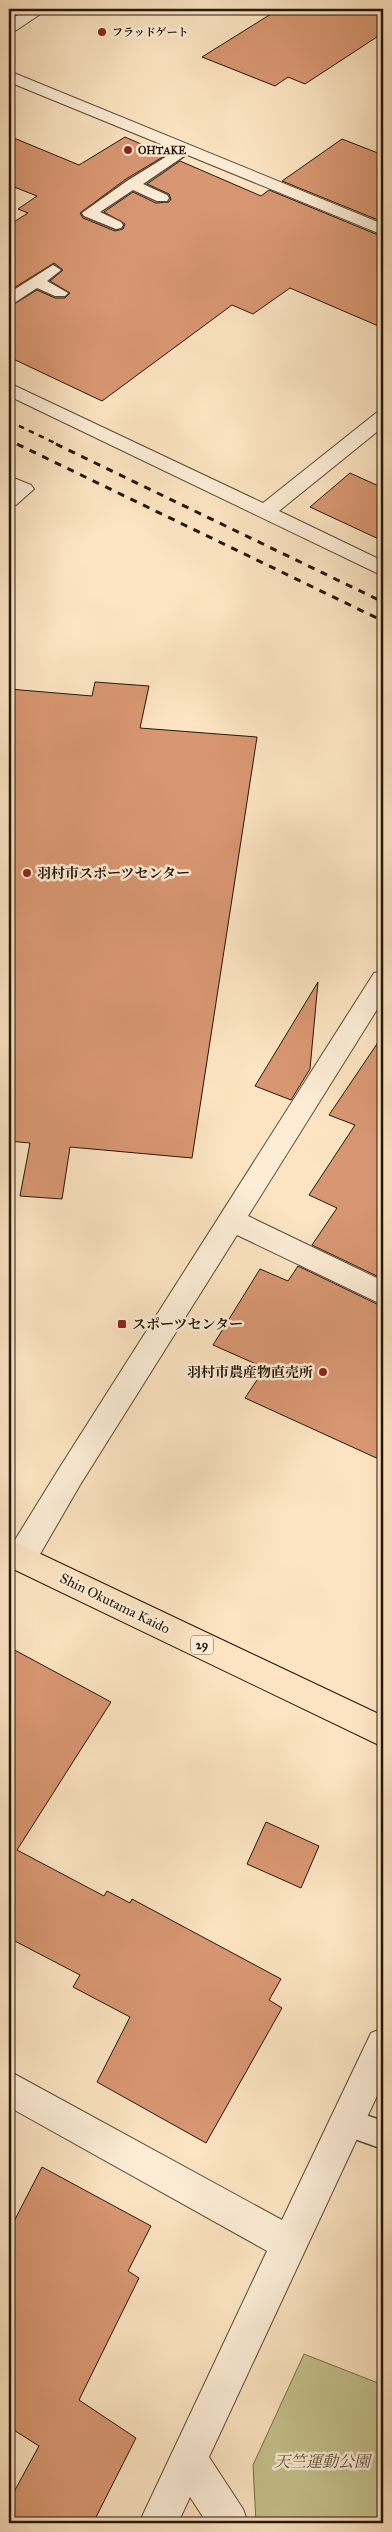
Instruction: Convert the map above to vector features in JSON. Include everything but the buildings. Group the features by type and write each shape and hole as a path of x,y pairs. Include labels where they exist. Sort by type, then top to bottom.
{"main road":[{"name":"Shin Okutama Kaido","path":"15,1555 383,1732"}],"street":[{"path":"9,27 40,9"},
{"path":"9,76 383,230"},
{"path":"9,389 383,569"},
{"path":"265,512 383,417"},
{"path":"9,482 24,489 9,500"},
{"path":"15,1555 383,980"},
{"path":"231,1220 383,1294"},
{"path":"158,2523 348,2123 383,2044"},
{"path":"9,2088 290,2244"},
{"path":"188,2460 229,2523"}],"lane":[{"path":"116,226 89,213 185,149"},
{"path":"132,184 162,198"},
{"path":"9,300 53,270"},
{"path":"36,282 60,292"},
{"path":"348,2123 383,2135"}],"green space":[{"name":"天竺運動公園","path":"304,2354 383,2385 383,2523 256,2523 253,2465"}],"railway":[{"path":"9,421 59,445"},
{"path":"9,440 17,444"},
{"path":"17,444 383,621"},
{"path":"56,444 383,602"}],"place":[{"name":"フラッドゲート","path":"102,32"},
{"name":"OHTAKE","path":"128,150"},
{"name":"羽村市スポーツセンター","path":"27,873"},
{"name":"スポーツセンター","path":"122,1324"},
{"name":"羽村市農産物直売所","path":"323,1372"}]}
